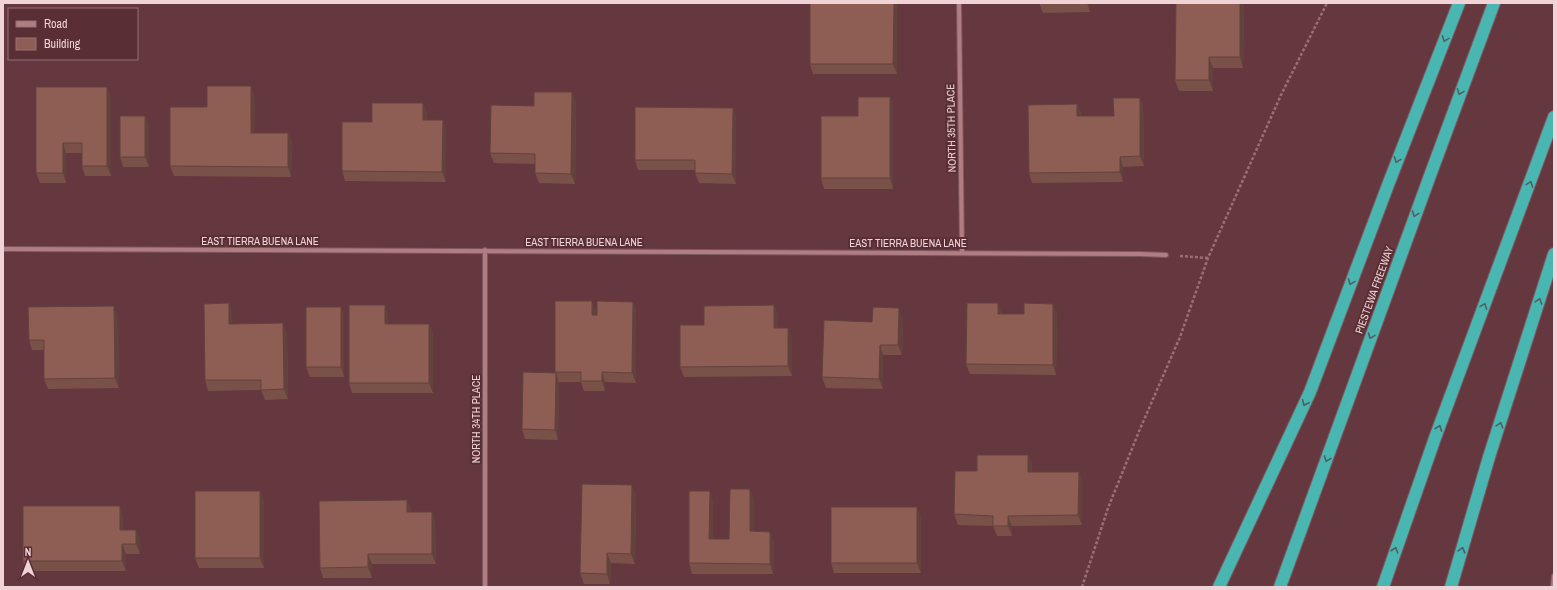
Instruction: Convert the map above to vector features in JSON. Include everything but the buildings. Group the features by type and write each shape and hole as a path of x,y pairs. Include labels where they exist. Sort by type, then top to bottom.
{"highway":[{"path":"1219,587 1310,392 1388,185 1459,3"},
{"name":"PIESTEWA FREEWAY","path":"1280,587 1422,194 1494,3"},
{"path":"1382,587 1435,438 1554,117"},
{"path":"1451,587 1489,457 1554,254"}],"street":[{"name":"NORTH 35TH PLACE","path":"958,3 962,253"},
{"name":"EAST TIERRA BUENA LANE","path":"3,249 486,250 1166,255"},
{"name":"NORTH 34TH PLACE","path":"485,587 486,250"},
{"path":"1553,587 1554,576"}],"path":[{"path":"1082,587 1108,508 1180,337 1208,258 1281,95 1328,3"},
{"path":"1166,255 1208,258"}]}
